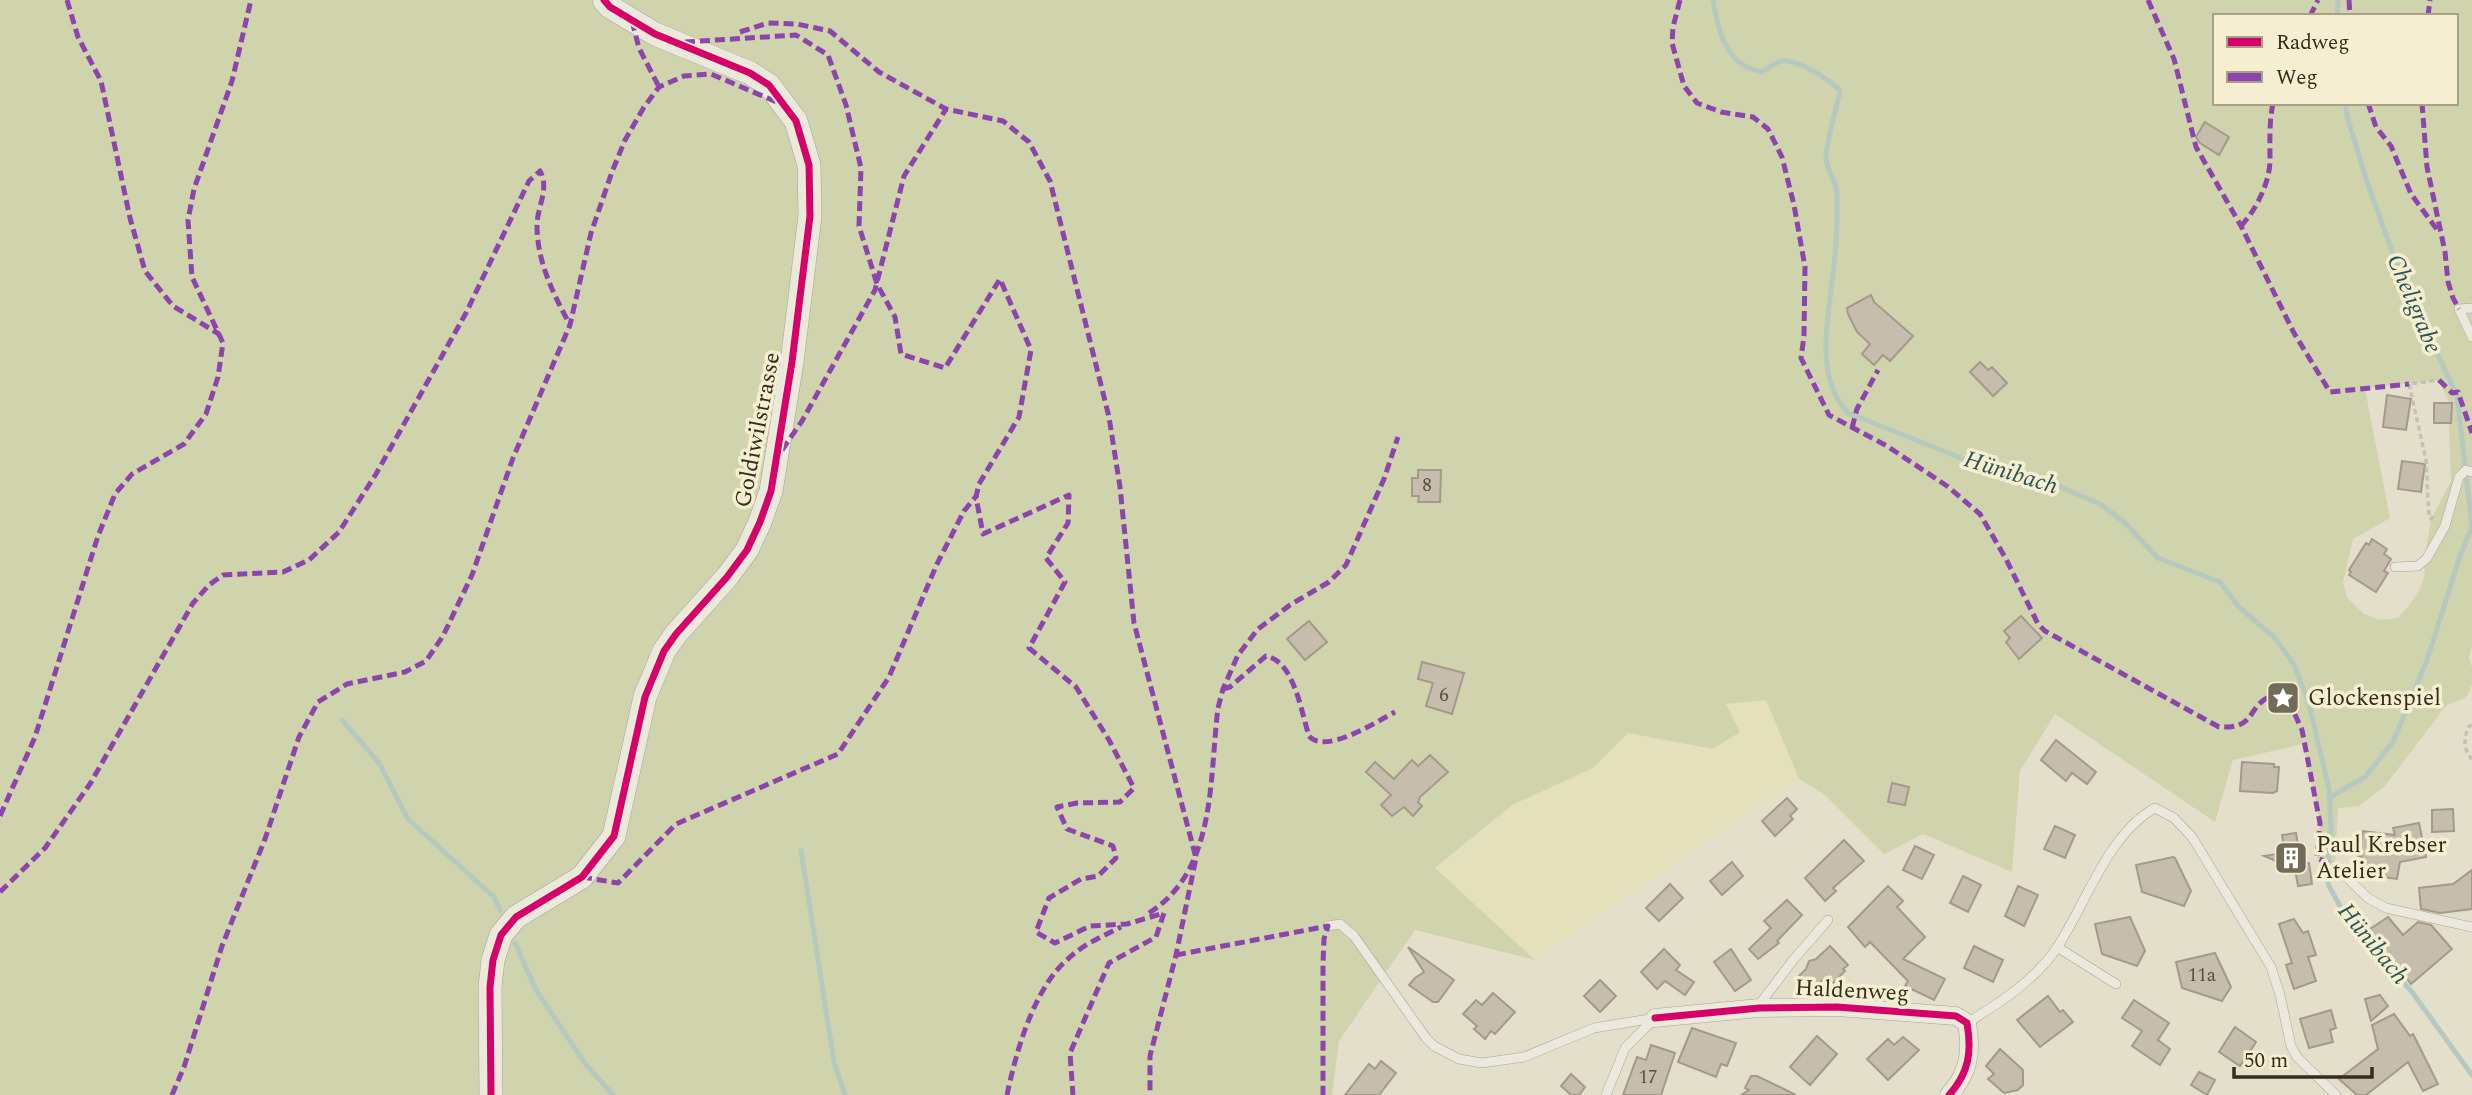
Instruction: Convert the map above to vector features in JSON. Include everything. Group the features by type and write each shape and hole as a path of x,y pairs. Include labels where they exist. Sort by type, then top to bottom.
{"street":[{"name":"Goldiwilstrasse","path":"491,1095 490,987 493,960 500,935 516,917 582,877 614,836 645,697 664,651 740,559 760,522 771,491 792,362 810,216 809,165 796,121 769,86 750,73 667,40 634,10 610,7 604,0"},
{"name":"Haldenweg","path":"1655,1018 1759,1008 1837,1007 1956,1016 1967,1023"},
{"path":"1949,1095 1961,1082 1969,1060 1967,1023"}],"lane":[{"path":"2472,308 2459,309 2472,337"},
{"path":"2395,567 2418,566 2427,558 2445,526 2462,473 2466,470 2472,471"},
{"path":"1967,1023 2009,995 2042,966 2057,947 2099,873 2129,829 2144,814 2155,808 2174,818 2192,837 2271,967 2291,1046 2297,1057 2336,1095"},
{"path":"2335,866 2368,898 2386,908 2472,928"},
{"path":"1759,1008 1794,959 1828,920"},
{"name":"Haldenweg","path":"1328,926 1340,924 1354,936 1426,1038 1434,1046 1460,1059 1482,1063 1524,1057 1594,1028 1655,1018"},
{"path":"2057,947 2116,984"},
{"path":"1606,1095 1625,1048 1655,1018"}],"path":[{"path":"2435,513 2431,519 2426,460 2409,384 2439,380"},
{"path":"2472,725 2468,727 2465,748 2472,759"}],"shaded area":[{"path":"1766,699 1799,779 1535,960 1435,869 1512,805 1593,768 1628,733 1713,749 1740,732 1726,704"}],"green space":[{"path":"0,0 2472,0 2472,645 2469,658 2472,685 2466,697 2446,706 2384,787 2359,806 2338,808 2335,866 2317,858 2320,823 2303,744 2233,760 2215,822 2055,714 2020,771 2012,872 1923,834 1884,854 1825,795 1799,779 1766,700 1726,704 1740,732 1713,749 1628,733 1593,768 1512,805 1435,868 1535,960 1415,930 1339,1041 1332,1095 0,1095","holes":["2439,380 2448,400 2451,481 2431,519 2424,578 2418,593 2398,618 2380,620 2364,614 2347,597 2343,582 2353,539 2390,518 2365,389"]}],"building":[{"path":"2205,122 2229,137 2219,155 2200,143 2196,137"},
{"path":"1871,295 1874,302 1913,336 1890,361 1883,355 1874,365 1862,354 1870,344 1857,332 1847,308"},
{"path":"1980,362 1988,370 1992,367 2007,383 1993,396 1970,372"},
{"path":"2387,395 2411,399 2406,430 2383,427"},
{"path":"2434,403 2452,403 2451,423 2434,423"},
{"path":"2402,461 2425,464 2421,492 2398,489"},
{"path":"1418,470 1441,470 1440,502 1418,502 1419,496 1412,496 1412,478 1418,478"},
{"path":"2372,539 2387,549 2384,554 2391,559 2384,571 2388,573 2376,592 2349,575 2349,570 2366,543 2369,545"},
{"path":"2021,616 2042,638 2019,659 2006,642 2010,638 2004,631"},
{"path":"1309,621 1327,642 1305,660 1287,639"},
{"path":"1422,662 1464,673 1452,714 1426,706 1433,683 1418,679"},
{"path":"2056,740 2096,772 2087,784 2072,773 2066,781 2041,760"},
{"path":"1430,755 1448,772 1420,797 1418,802 1422,806 1413,816 1404,807 1392,816 1381,805 1391,795 1366,772 1375,762 1394,779 1412,760 1418,766"},
{"path":"2242,762 2274,764 2274,767 2279,767 2277,791 2240,791"},
{"path":"1892,783 1909,787 1905,805 1888,802"},
{"path":"1787,798 1797,809 1790,816 1793,819 1775,836 1762,821"},
{"path":"2453,809 2454,831 2432,832 2432,810"},
{"path":"2419,823 2426,857 2400,862 2397,879 2359,874 2362,856 2358,856 2363,831 2395,835 2393,828"},
{"path":"2055,826 2075,835 2065,858 2044,849"},
{"name":"Paul Krebser Atelier","path":"2296,833 2301,864 2309,863 2312,884 2298,886 2295,869 2264,856 2285,853 2282,835"},
{"path":"1844,840 1864,861 1833,888 1836,891 1825,901 1805,878"},
{"path":"1915,846 1934,855 1922,879 1903,870"},
{"path":"2173,857 2191,891 2184,906 2142,892 2136,865"},
{"path":"1732,862 1743,876 1722,895 1710,881"},
{"path":"2472,870 2472,909 2440,913 2421,909 2419,888 2453,884"},
{"path":"1963,876 1981,885 1968,912 1950,903"},
{"path":"1670,884 1683,898 1659,921 1646,908"},
{"path":"1888,886 1903,901 1897,907 1925,937 1903,959 1945,979 1934,1000 1905,986 1908,981 1870,942 1865,947 1848,927"},
{"path":"2018,886 2038,895 2024,926 2005,916"},
{"path":"1787,900 1802,915 1777,941 1779,943 1758,959 1749,949 1771,928 1764,921"},
{"path":"2130,917 2145,951 2137,966 2102,954 2095,924"},
{"path":"2388,917 2403,935 2418,922 2431,925 2452,949 2411,984 2367,931"},
{"path":"2294,919 2303,933 2308,931 2316,955 2308,957 2316,981 2294,989 2286,965 2292,963 2279,924"},
{"path":"1830,946 1848,965 1831,985 1824,978 1813,990 1799,976 1809,961 1816,959"},
{"path":"1974,946 2003,960 1993,982 1964,968"},
{"path":"1408,947 1454,980 1438,1002 1433,1002 1409,985 1424,972"},
{"path":"1664,949 1680,965 1676,970 1694,982 1685,995 1665,981 1657,989 1641,972"},
{"path":"1731,949 1751,980 1735,991 1714,962"},
{"path":"2215,953 2231,987 2222,1001 2182,988 2176,962"},
{"path":"1600,980 1616,996 1600,1012 1584,996"},
{"path":"1493,993 1515,1012 1495,1034 1491,1031 1485,1039 1474,1029 1477,1026 1463,1014 1476,1000 1482,1005"},
{"path":"2380,995 2388,1006 2371,1021 2365,999"},
{"path":"2048,996 2060,1012 2063,1010 2073,1022 2040,1047 2017,1020"},
{"path":"2134,1000 2169,1023 2158,1040 2170,1049 2160,1065 2132,1046 2142,1031 2122,1018"},
{"path":"2331,1010 2336,1028 2330,1030 2333,1042 2309,1048 2300,1019"},
{"path":"2394,1014 2410,1036 2413,1034 2438,1084 2423,1091 2408,1062 2366,1095 2357,1095 2339,1079 2378,1049 2372,1025"},
{"path":"2235,1027 2256,1042 2240,1066 2219,1052"},
{"path":"1692,1028 1736,1043 1727,1066 1721,1064 1716,1077 1678,1062"},
{"path":"1817,1036 1837,1054 1810,1085 1790,1067"},
{"path":"1903,1037 1919,1050 1888,1080 1867,1059 1888,1039 1894,1045"},
{"path":"1651,1045 1675,1053 1661,1095 1623,1095 1637,1057 1646,1060"},
{"path":"2000,1049 2023,1070 2023,1085 2018,1090 2004,1093 1988,1079 1994,1074 1986,1066"},
{"path":"1381,1061 1396,1073 1379,1095 1345,1095 1369,1064 1375,1069"},
{"path":"2199,1072 2215,1080 2207,1095 2191,1085"},
{"path":"1571,1074 1585,1087 1579,1095 1571,1095 1561,1086"},
{"path":"1751,1076 1757,1076 1796,1095 1741,1095 1749,1090 1745,1088"}],"waterway":[{"name":"Hünibach","path":"1713,0 1721,35 1732,55 1740,63 1762,72 1781,61 1795,63 1821,76 1840,91 1826,153 1837,194 1836,245 1826,347 1827,365 1837,399 1848,413 1986,468 2034,475 2100,504 2124,522 2158,558 2220,582 2239,607 2275,638 2293,663 2308,700 2329,789 2329,886 2346,917 2412,992 2472,1075"},
{"name":"Cheligrabe","path":"2337,14 2338,0"},
{"name":"Cheligrabe","path":"2329,798 2365,777 2393,742 2427,660 2472,527 2457,396 2439,357 2415,321 2366,179 2346,105"},
{"path":"342,720 379,763 408,819 494,897 500,910"},
{"path":"801,850 834,1062 845,1095"},
{"path":"515,943 536,990 584,1062 613,1095"}],"marked path":[{"path":"67,0 78,37 101,81 130,218 145,271 173,306 219,334"},
{"path":"0,816 35,737 98,536 115,494 132,474 184,444 206,414 218,377 223,343 192,277 188,220 194,189 232,81 251,0"},
{"path":"1680,0 1672,43 1684,86 1697,103 1721,112 1753,117 1768,129 1782,157 1805,267 1801,358 1829,415 1887,446 1947,486 1980,514 2038,624 2045,631 2219,727 2231,727 2246,721 2258,705 2271,696 2292,708 2302,730 2320,823 2317,858 2335,866"},
{"path":"2148,0 2174,59 2196,147 2241,226 2294,333 2330,392 2409,384"},
{"path":"2311,14 2318,0"},
{"path":"2349,0 2350,14"},
{"path":"2428,14 2430,0"},
{"path":"632,21 639,48 659,87"},
{"path":"740,32 768,23 797,24 830,31 879,72 946,109 1003,121 1029,142 1050,181 1109,417 1120,487 1134,623 1196,858 1176,955 1150,1056 1150,1095"},
{"path":"685,42 796,35 828,55 846,105 861,168 859,226 877,284 895,317 901,354 945,368 1000,279 1031,350 1019,417 979,484 976,497 983,534 1069,495 1068,523 1046,558 1065,582 1029,648 1076,687 1109,740 1134,788 1120,802 1077,803 1057,807 1067,829 1113,846 1116,858 1098,876 1081,879 1049,898 1036,932 1055,943 1090,926 1127,924 1164,913 1156,937 1109,963 1070,1053 1073,1095"},
{"path":"172,1095 184,1067 222,946 265,839 299,737 318,702 347,684 405,672 426,661 443,636 472,575 513,458 570,325 591,233 625,140 644,107 659,87 684,76 711,74 779,103"},
{"path":"2241,226 2257,204 2268,177 2273,105"},
{"path":"2369,105 2376,127 2391,146 2411,194 2438,231"},
{"path":"2422,105 2427,167 2445,252 2448,282 2459,309"},
{"path":"782,450 802,421 875,290 904,176 946,109"},
{"path":"0,892 45,848 90,784 193,603 209,585 223,575 283,572 309,560 339,532 376,474 466,313 529,181 540,171 544,184 537,225 540,252 552,289 570,325"},
{"path":"1852,428 1857,409 1878,370"},
{"path":"2439,380 2452,393 2458,392 2472,433"},
{"path":"1149,913 1171,895 1187,873 1198,848 1206,821 1218,708 1238,655 1258,629 1290,605 1329,582 1346,565 1384,479 1398,437"},
{"path":"582,877 618,883 676,824 838,754 889,677 937,564 964,511 977,495"},
{"path":"1223,689 1230,687 1266,656 1276,660 1295,688 1309,736 1317,741 1327,742 1351,735 1395,712"},
{"path":"1176,955 1328,926 1324,939 1323,963 1323,1095"},
{"path":"1007,1095 1021,1040 1046,986 1057,970 1075,953 1121,927"}],"cycle path":[{"path":"491,1095 490,987 493,960 501,935 516,917 582,877 614,836 645,697 664,651 727,577 747,550 760,522 771,491 792,362 810,216 809,165 796,121 769,85 750,73 655,34 610,7 604,0"},
{"path":"1655,1018 1759,1008 1837,1007 1956,1016 1967,1023 1969,1053 1961,1079 1949,1095"}],"place":[{"name":"Glockenspiel","path":"2283,698"},
{"name":"Paul Krebser Atelier","path":"2291,858"}]}
